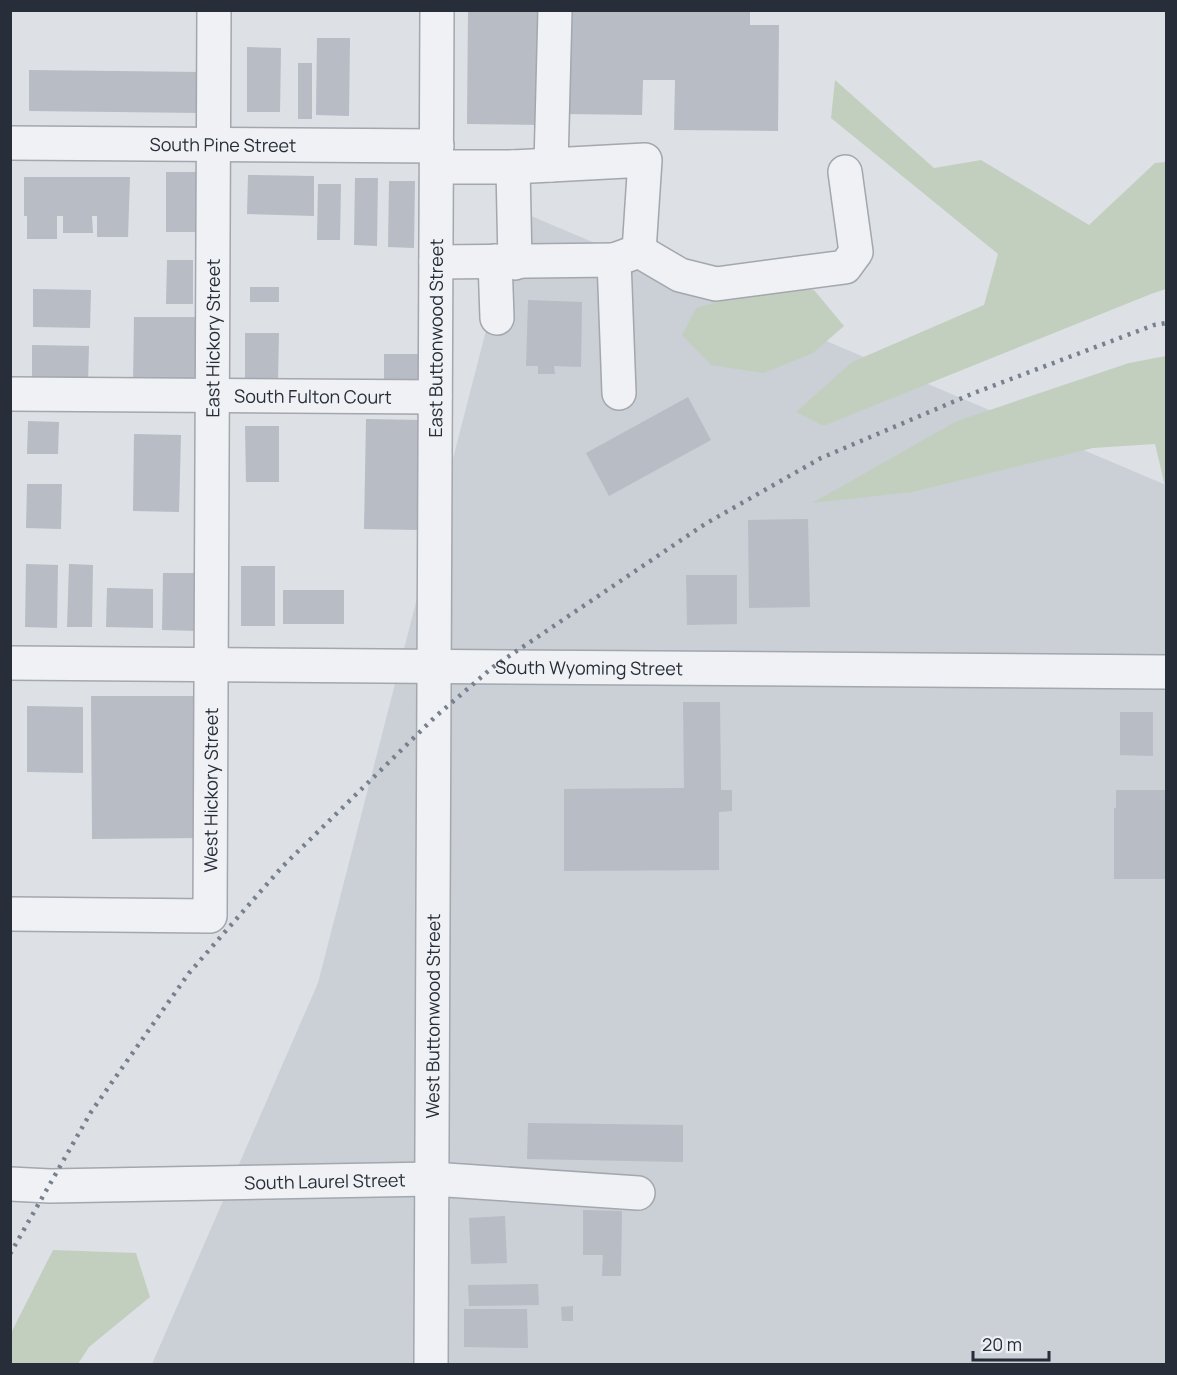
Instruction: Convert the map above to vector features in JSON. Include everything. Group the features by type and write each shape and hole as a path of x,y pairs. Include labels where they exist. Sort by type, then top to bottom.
{"street":[{"name":"East Hickory Street","path":"211,665 214,10"},
{"name":"East Buttonwood Street","path":"434,666 437,10"},
{"path":"550,165 555,10"},
{"name":"South Pine Street","path":"10,143 213,144 437,156 513,167 645,160 627,256"},
{"path":"496,318 505,262 513,167"},
{"path":"436,262 505,262 627,256 680,275 716,284 845,267 856,252 845,172"},
{"path":"619,393 627,256"},
{"name":"South Fulton Court","path":"10,394 435,397"},
{"name":"South Wyoming Street","path":"10,663 1167,672"},
{"name":"West Hickory Street","path":"10,914 210,916 211,665"},
{"name":"West Buttonwood Street","path":"431,1365 434,666"},
{"name":"South Laurel Street","path":"10,1184 50,1186 432,1179 638,1193"}],"shaded area":[{"path":"517,210 1166,485 1166,1364 152,1364 318,983"}],"green space":[{"path":"835,80 934,168 981,160 1089,225 1155,163 1166,162 1166,289 823,426 796,412 852,362 984,305 998,254 831,118"},
{"path":"772,287 814,290 844,326 813,353 764,373 711,365 682,335 696,308"},
{"path":"1166,356 1166,490 1155,444 1093,448 912,492 812,503 957,421 1129,363"},
{"path":"53,1250 136,1253 150,1297 89,1347 78,1364 11,1364 11,1333"}],"building":[{"path":"468,10 544,10 543,125 467,124"},
{"path":"566,10 750,10 750,25 779,25 778,131 674,130 675,80 643,80 642,115 566,114"},
{"path":"317,38 350,38 349,116 316,115"},
{"path":"247,47 281,48 280,112 247,112"},
{"path":"298,63 312,63 312,119 298,119"},
{"path":"29,70 201,72 201,113 29,111"},
{"path":"166,172 205,172 205,232 166,232"},
{"path":"248,175 314,176 314,216 247,214"},
{"path":"24,177 130,177 128,237 97,237 97,216 92,216 93,233 63,233 63,216 57,216 57,239 27,239 27,216 24,216"},
{"path":"355,178 378,178 377,246 354,245"},
{"path":"389,181 415,181 414,248 388,247"},
{"path":"318,184 341,184 340,240 317,240"},
{"path":"167,260 193,260 193,304 166,304"},
{"path":"250,287 279,287 279,302 250,302"},
{"path":"33,289 91,290 90,328 33,327"},
{"path":"528,300 582,302 581,367 554,366 555,374 538,374 538,366 526,366"},
{"path":"134,317 196,317 196,388 133,387"},
{"path":"245,333 279,333 278,381 245,381"},
{"path":"32,345 89,346 88,382 32,381"},
{"path":"384,354 422,354 422,394 384,393"},
{"path":"688,397 711,440 609,496 586,453"},
{"path":"366,419 420,420 418,530 364,529"},
{"path":"28,421 59,422 58,454 27,454"},
{"path":"245,426 279,426 279,482 246,482"},
{"path":"134,434 181,435 179,512 133,511"},
{"path":"27,484 62,484 61,529 26,528"},
{"path":"808,519 810,607 749,608 748,520"},
{"path":"26,564 58,565 57,628 25,627"},
{"path":"69,564 93,565 92,627 67,627"},
{"path":"241,566 275,566 275,626 241,626"},
{"path":"163,573 199,573 198,631 162,630"},
{"path":"686,575 737,575 737,624 687,625"},
{"path":"107,588 153,589 153,628 106,627"},
{"path":"283,590 344,590 344,624 283,624"},
{"path":"91,696 200,696 201,838 92,839"},
{"path":"683,702 720,702 721,790 732,790 732,811 719,812 719,870 564,871 564,789 684,788"},
{"path":"27,706 83,707 83,773 27,772"},
{"path":"1120,712 1153,712 1153,756 1120,755"},
{"path":"1116,790 1166,790 1166,879 1114,879"},
{"path":"528,1123 683,1125 683,1162 527,1159"},
{"path":"583,1210 622,1211 621,1276 602,1276 603,1255 583,1255"},
{"path":"505,1216 507,1263 471,1264 469,1218"},
{"path":"538,1284 539,1305 469,1306 468,1285"},
{"path":"573,1306 573,1321 562,1321 561,1307"},
{"path":"464,1309 527,1309 528,1348 464,1347"}],"railway":[{"path":"10,1254 91,1112 189,973 282,867 435,717 493,667 705,524 821,458 974,393 1154,325 1166,323"}]}
